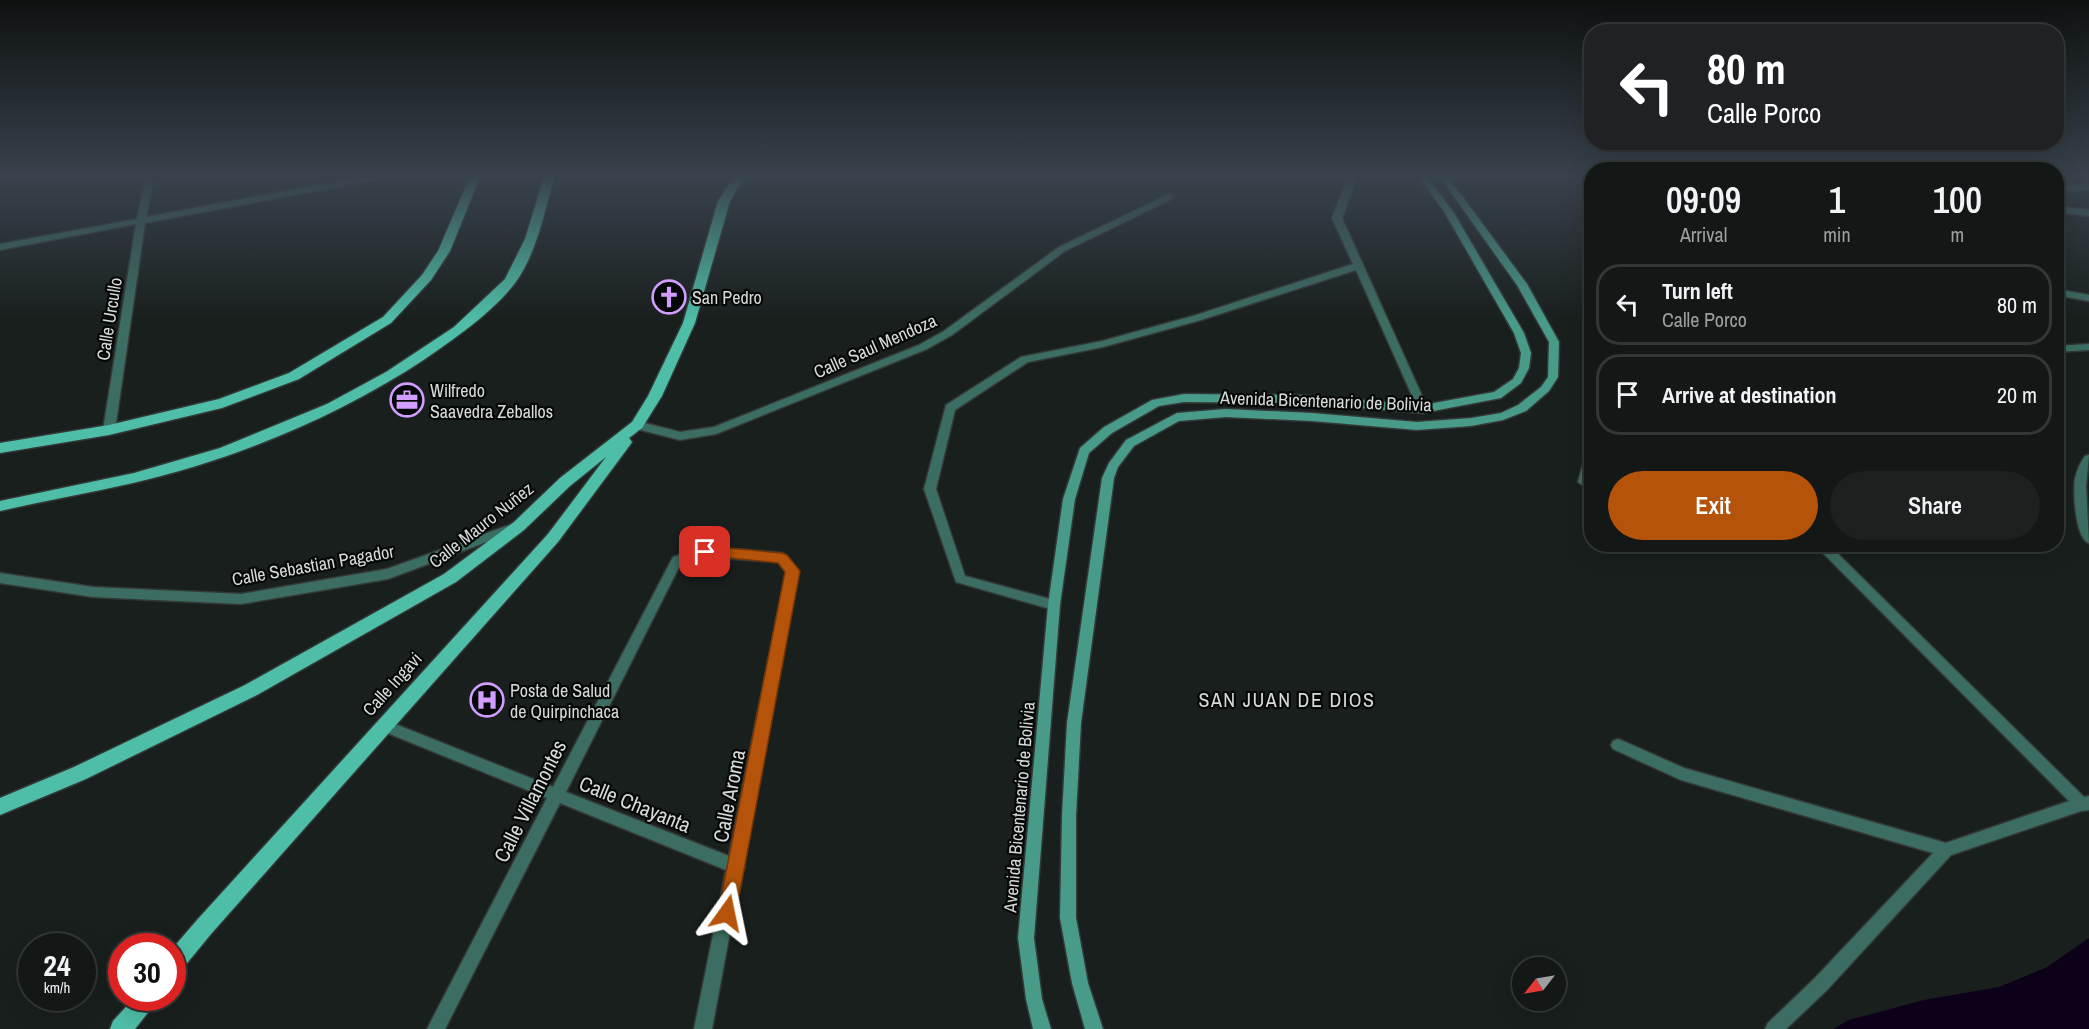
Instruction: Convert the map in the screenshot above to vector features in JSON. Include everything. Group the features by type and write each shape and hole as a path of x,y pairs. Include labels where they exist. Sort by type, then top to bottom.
{"main road":[{"path":"0,448 109,430 222,403 294,376 387,320 427,277 444,251 455,225"},
{"path":"0,506 134,478 225,451 332,407 391,375 459,330 510,281 531,239 535,225"},
{"name":"Calle Mauro Nuñez","path":"0,807 80,773 251,690 450,578 519,526 565,482 637,425 656,396 689,323 717,225"},
{"name":"Avenida Bicentenario de Bolivia","path":"1042,1029 1034,999 1026,938 1054,606 1069,499 1084,451 1108,430 1156,403 1184,398 1297,399 1423,409 1497,395 1517,381 1524,369 1526,353 1519,333 1456,225"},
{"name":"Avenida Bicentenario de Bolivia","path":"1094,1029 1080,983 1068,918 1069,816 1074,723 1108,478 1113,465 1130,443 1177,417 1226,413 1428,425 1471,422 1503,416 1522,408 1545,389 1553,377 1554,342 1522,284 1477,225"},
{"name":"Calle Ingavi","path":"186,949 553,538 637,425"},
{"path":"121,1029 136,1011"}],"street":[{"path":"0,248 116,225"},
{"name":"Calle Urcullo","path":"109,430 140,225"},
{"name":"Calle Saul Mendoza","path":"637,425 680,436 716,430 923,347 948,333 1062,249 1111,225"},
{"path":"1340,225 1423,409"},
{"path":"1054,606 960,579 930,489 950,408 1025,359 1103,344 1197,318 1358,266"},
{"path":"2064,293 2089,298"},
{"path":"2064,349 2089,347"},
{"path":"2089,459 2081,468 2081,496 2089,538"},
{"name":"Calle Sebastian Pagador","path":"0,578 93,592 241,599 388,574 519,526"},
{"name":"Calle Aroma","path":"677,560 705,552 782,558 792,571 703,1029"},
{"path":"1774,1029 1821,984 1946,850 2085,803 1828,552"},
{"name":"Calle Villamontes","path":"436,1029 677,560"},
{"name":"Calle Chayanta","path":"385,726 736,867"},
{"path":"1618,745 1681,774 1946,850"}],"shaded area":[{"path":"2089,938 2089,1029 1833,1029 1849,1020 1924,1000 1999,987 2047,967"}],"place":[{"name":"San Pedro","path":"669,297"},
{"name":"Wilfredo Saavedra Zeballos","path":"407,400"},
{"name":"Posta de Salud de Quirpinchaca","path":"487,700"}],"district":[{"name":"SAN JUAN DE DIOS","path":"1287,699"}],"route":[{"path":"705,552 782,558 792,571 727,913"}]}
